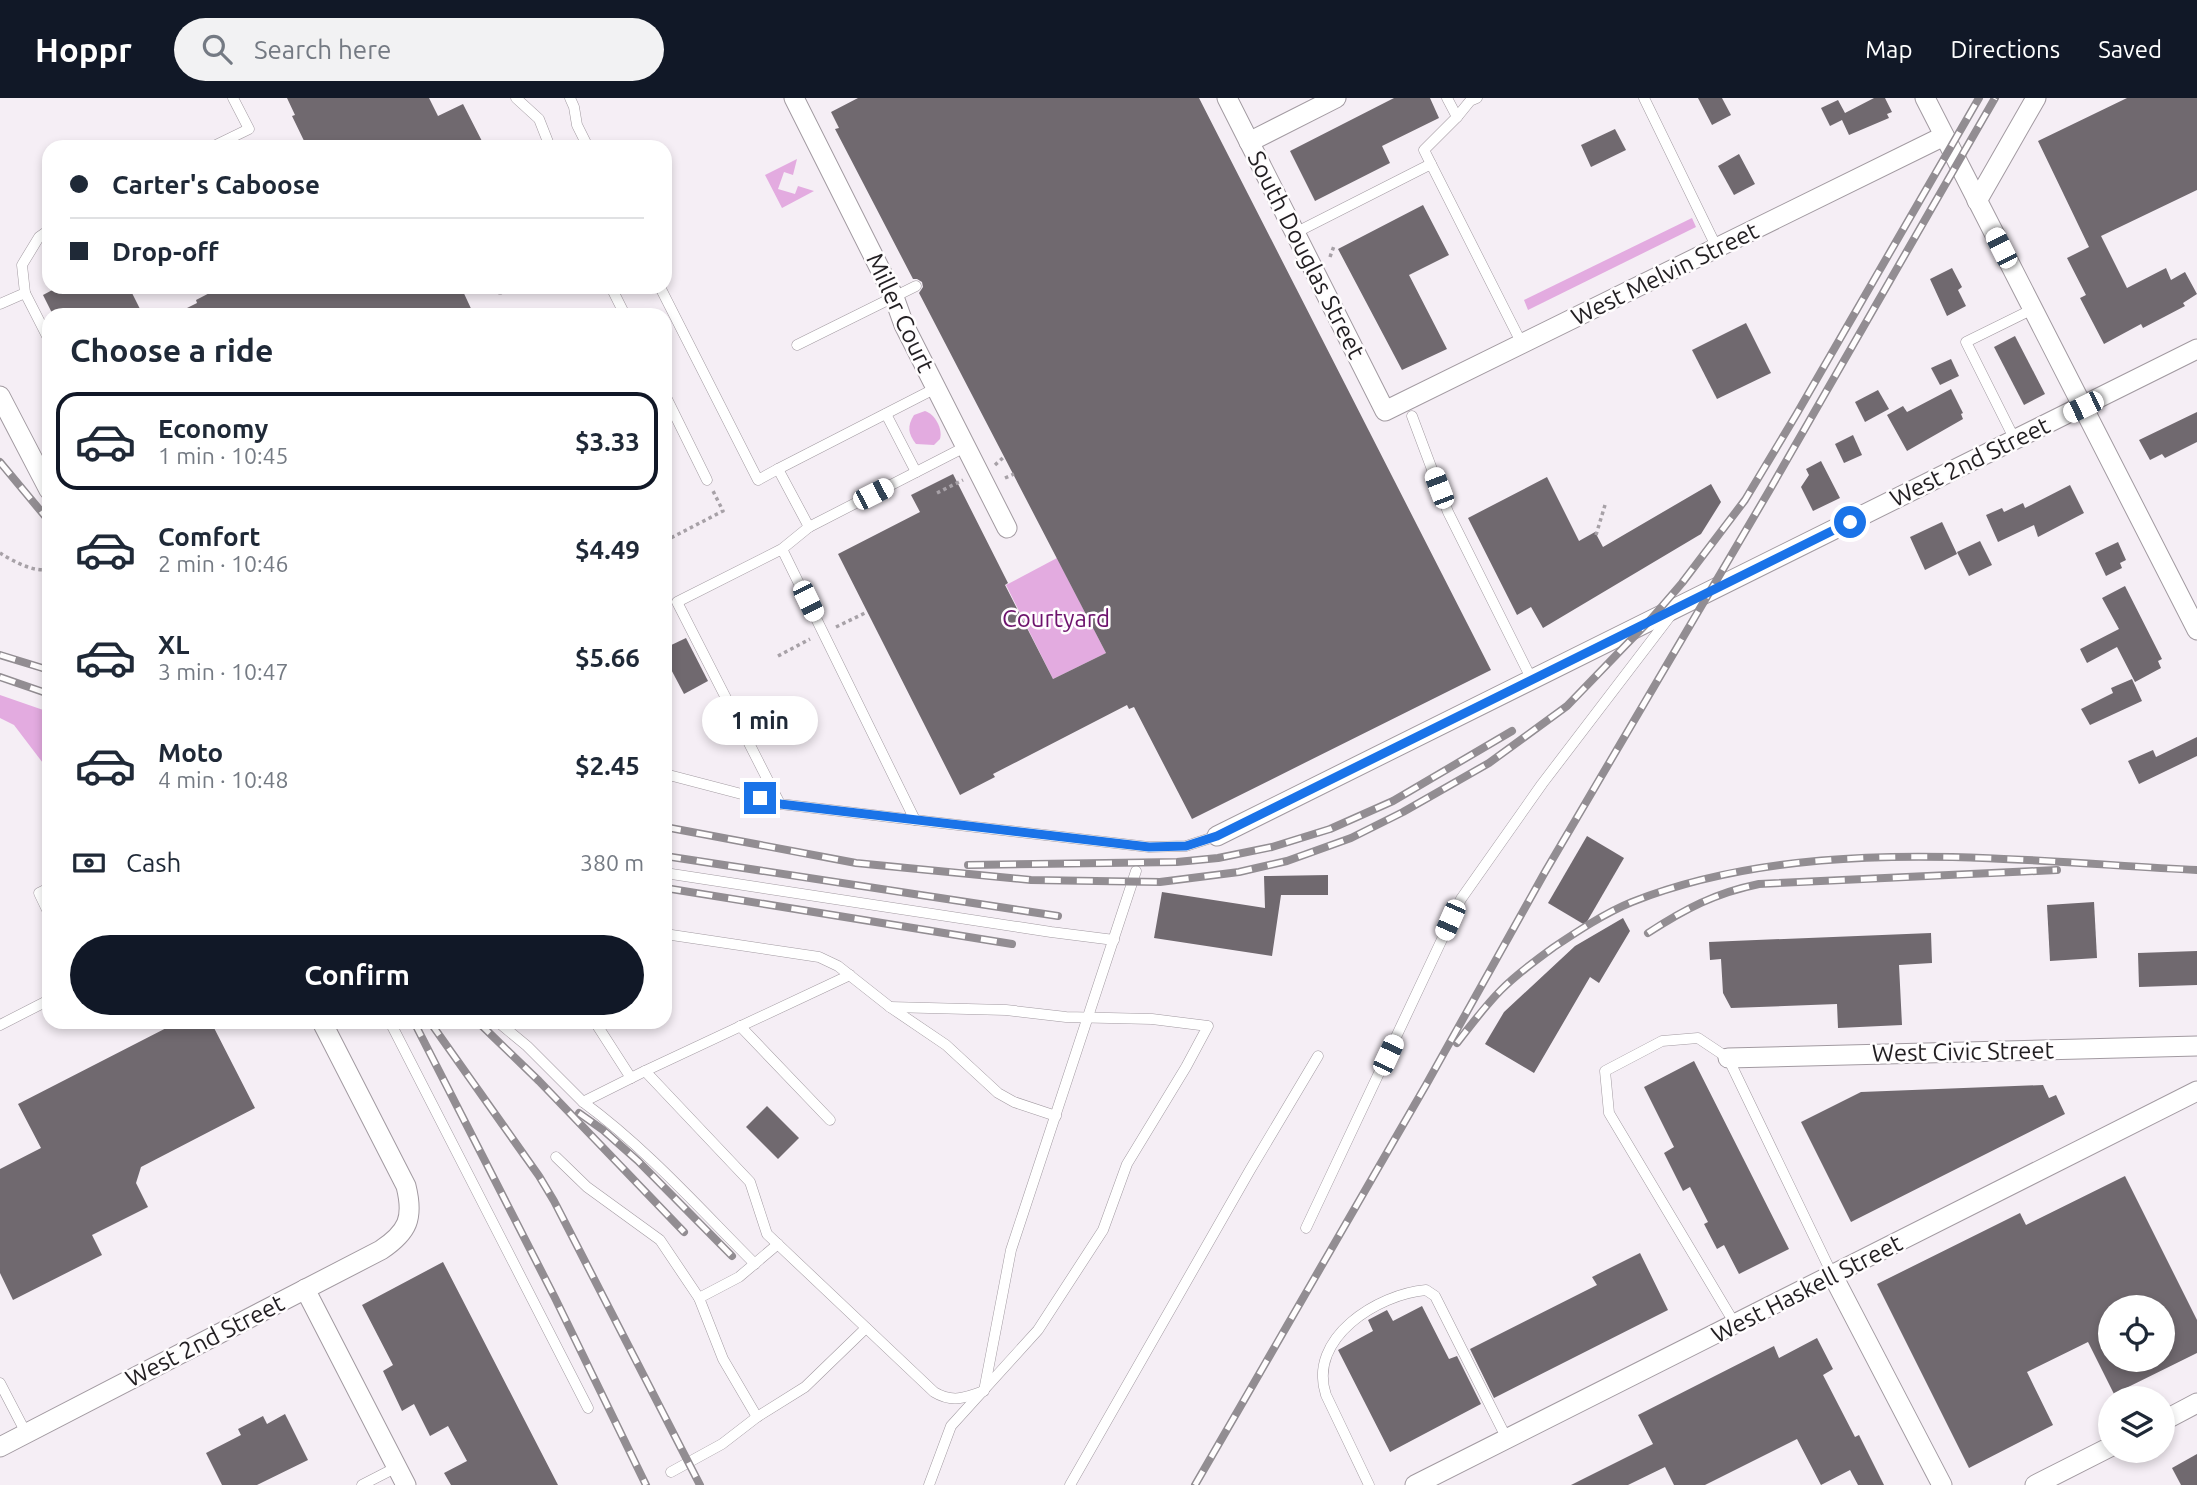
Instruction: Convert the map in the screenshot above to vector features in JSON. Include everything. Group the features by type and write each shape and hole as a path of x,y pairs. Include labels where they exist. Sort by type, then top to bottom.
{"street":[{"name":"Miller Court","path":"794,98 894,297 904,325 1007,528"},
{"name":"South Douglas Street","path":"1227,98 1385,411"},
{"path":"1249,142 1336,98"},
{"path":"1925,98 2197,630"},
{"path":"1977,201 2036,98"},
{"name":"West Melvin Street","path":"1385,411 1944,136"},
{"name":"West 2nd Street","path":"1217,836 2197,349"},
{"path":"0,396 42,477"},
{"name":"West 2nd Street","path":"0,1447 381,1250 401,1235 409,1215 410,1202 406,1186 326,1029"},
{"name":"West Civic Street","path":"1728,1058 2197,1046"},
{"name":"West Haskell Street","path":"1415,1485 2197,1091"},
{"path":"1833,1276 1942,1485"},
{"path":"305,1289 406,1485"},
{"path":"2175,1414 2197,1403"},
{"path":"2035,1485 2098,1453"}],"lane":[{"path":"226,140 249,129 233,98"},
{"path":"516,98 539,119 547,140"},
{"path":"570,98 577,125 584,140"},
{"path":"1447,98 1457,117"},
{"path":"1477,98 1470,101 1424,150 1522,344"},
{"path":"1644,98 1717,248"},
{"path":"1295,233 1431,164"},
{"path":"42,235 22,265 25,293 42,326"},
{"path":"796,345 916,286"},
{"path":"0,304 25,293"},
{"path":"2015,440 1966,342 2033,309"},
{"path":"672,311 758,480 936,388"},
{"path":"672,410 707,480"},
{"path":"886,414 916,472"},
{"path":"1412,416 1448,512 1532,680"},
{"path":"780,804 677,602 782,549 809,527 965,447"},
{"path":"778,469 809,527"},
{"path":"782,549 915,820"},
{"path":"1306,1228 1461,898 1542,784 1679,606"},
{"path":"672,776 780,804 1149,847 1186,846 1217,836"},
{"path":"984,1391 1011,1250 1136,871"},
{"path":"672,874 1114,940"},
{"path":"672,935 819,957 850,975 890,1007 946,1045 998,1093 1014,1102 1056,1115"},
{"path":"583,1101 850,975"},
{"path":"0,1025 42,1004"},
{"path":"890,1007 1006,1010 1088,1018 1152,1019 1208,1026 1127,1164 1103,1230 1038,1331 951,1426 929,1485"},
{"path":"740,1026 830,1120"},
{"path":"394,1029 588,1408"},
{"path":"507,1029 527,1045 583,1101 621,1129 755,1264"},
{"path":"600,1029 631,1078"},
{"path":"1736,1325 1609,1113 1605,1071 1662,1041 1698,1038 1728,1058 1833,1276"},
{"path":"1070,1485 1318,1056"},
{"path":"645,1071 750,1182 767,1234 925,1384 942,1397 953,1400 984,1391"},
{"path":"556,1157 587,1187 660,1240 699,1297 723,1359 757,1417"},
{"path":"699,1297 739,1277 778,1244"},
{"path":"1369,1485 1326,1395 1325,1359 1338,1337 1360,1315 1395,1295 1426,1290 1435,1296 1507,1439"},
{"path":"671,1472 722,1444 757,1417 805,1387 866,1328"},
{"path":"0,1383 26,1433"},
{"path":"362,1485 397,1467"}],"path":[{"path":"672,537 723,511 707,480"},
{"path":"1596,535 1605,505"},
{"path":"0,553 13,561 42,569"}],"green space":[{"path":"797,159 793,175 784,172 778,189 795,194 798,186 814,191 782,208 765,175"},
{"path":"1692,218 1696,227 1528,310 1524,300"},
{"path":"925,411 932,415 939,427 940,439 934,445 916,444 911,437 909,426 914,415"},
{"name":"Courtyard","path":"1057,558 1106,653 1053,679 1006,585"},
{"path":"0,695 42,710 42,762 14,725 0,718"}],"building":[{"path":"287,98 429,98 438,116 463,104 481,140 304,140 292,116 295,115"},
{"path":"858,98 1199,98 1491,670 1192,819 1134,707 1129,709 1127,705 993,774 995,777 960,795 838,554 920,512 911,495 953,474 1053,679 1106,653 919,293 923,287 922,282 913,279 835,129 839,128 831,112"},
{"path":"1394,98 1430,98 1439,118 1382,146 1390,163 1315,201 1290,151"},
{"path":"1698,98 1722,98 1731,115 1712,125"},
{"path":"1874,98 1885,98 1892,112 1887,114 1889,118 1849,135 1842,120 1830,126 1821,108 1838,100 1845,113"},
{"path":"2127,98 2197,98 2197,190 2101,236 2127,288 2166,268 2171,280 2185,272 2197,294 2183,303 2185,306 2143,328 2141,324 2104,344 2080,298 2086,295 2067,258 2089,247 2038,141"},
{"path":"1615,129 1626,150 1591,167 1581,145"},
{"path":"1739,154 1755,184 1734,195 1718,166"},
{"path":"1423,205 1449,255 1409,275 1447,349 1402,370 1338,249"},
{"path":"1952,268 1962,287 1958,290 1966,306 1947,316 1930,279"},
{"path":"132,294 140,308 50,308 43,295"},
{"path":"208,294 464,294 471,308 187,308 197,303 196,300"},
{"path":"1746,323 1771,373 1717,399 1692,350"},
{"path":"2015,336 2045,394 2024,405 1994,347"},
{"path":"1951,359 1959,376 1940,385 1931,368"},
{"path":"1951,389 1963,413 1963,419 1907,451 1887,415 1903,406 1907,412"},
{"path":"1878,390 1889,409 1865,422 1855,402"},
{"path":"2197,412 2197,442 2165,458 2162,454 2150,460 2139,440"},
{"path":"1853,435 1862,455 1844,463 1835,444"},
{"path":"1821,461 1840,498 1813,511 1801,487 1809,475 1806,469"},
{"path":"1547,477 1579,541 1595,532 1603,547 1711,484 1721,502 1701,534 1543,628 1531,607 1517,615 1468,518"},
{"path":"2070,485 2084,513 2038,537 2034,525 1998,542 1986,515 2002,508 2004,512 2023,503 2025,508"},
{"path":"1942,522 1957,554 1925,570 1910,537"},
{"path":"1980,541 1992,565 1969,576 1957,552"},
{"path":"2118,542 2126,560 2120,563 2122,568 2106,576 2095,553"},
{"path":"2125,586 2162,659 2158,661 2161,668 2135,682 2117,647 2087,663 2080,649 2119,629 2102,598"},
{"path":"686,638 708,681 684,694 672,671 672,645"},
{"path":"2132,679 2142,701 2090,725 2081,709 2113,693 2111,688"},
{"path":"2197,737 2197,756 2139,784 2128,761 2153,750 2156,757"},
{"path":"1587,836 1624,858 1585,925 1548,903"},
{"path":"1328,875 1328,895 1281,895 1272,956 1154,938 1162,892 1265,908 1264,876"},
{"path":"2094,902 2097,958 2050,961 2047,905"},
{"path":"1623,918 1630,931 1599,983 1590,977 1534,1073 1485,1044 1504,1012 1575,946"},
{"path":"1931,933 1932,963 1899,965 1902,1025 1838,1028 1837,1004 1731,1008 1723,993 1721,959 1710,960 1709,942"},
{"path":"2197,951 2197,985 2139,987 2138,953"},
{"path":"164,1029 215,1029 255,1108 141,1167 136,1183 148,1207 92,1235 102,1255 13,1300 0,1273 0,1169 41,1148 18,1104"},
{"path":"1694,1061 1789,1249 1739,1274 1724,1245 1717,1249 1704,1224 1708,1222 1690,1187 1683,1191 1664,1153 1674,1147 1644,1087"},
{"path":"2043,1085 2049,1098 2056,1095 2065,1114 1851,1222 1801,1122 1861,1092"},
{"path":"767,1106 799,1138 778,1159 746,1127"},
{"path":"2125,1176 2197,1320 2197,1353 2175,1364 2175,1295 2098,1295 2098,1362 2088,1342 2027,1372 2053,1425 1969,1468 1877,1284 2020,1213 2026,1225"},
{"path":"1640,1253 1668,1310 1494,1398 1470,1349 1597,1285 1592,1277"},
{"path":"443,1262 558,1485 451,1485 444,1473 467,1461 448,1426 430,1436 414,1404 402,1411 383,1371 393,1365 362,1305"},
{"path":"1422,1306 1449,1359 1457,1356 1481,1404 1390,1452 1338,1350 1373,1331 1368,1320 1387,1310 1393,1321"},
{"path":"1817,1338 1833,1369 1823,1375 1855,1437 1859,1435 1884,1485 1858,1485 1850,1470 1821,1485 1797,1439 1705,1485 1674,1485 1665,1467 1628,1485 1571,1485 1653,1444 1638,1415 1774,1346 1779,1358"},
{"path":"2103,1372 2159,1372 2130,1386 2110,1386"},
{"path":"285,1414 308,1460 257,1485 222,1485 206,1453 241,1435 238,1429 263,1416 267,1424"},
{"path":"2197,1454 2197,1485 2181,1485 2172,1468"}],"railway":[{"path":"672,828 856,863 1031,880 1160,882 1239,872 1287,861 1351,838 1403,812 1489,763 1567,706 1682,583 1745,500 1979,98"},
{"path":"1195,1485 1426,1085 1545,872 1769,491 1995,98"},
{"path":"0,462 42,513"},
{"path":"0,655 42,668"},
{"path":"0,677 42,692"},
{"path":"968,865 1177,862 1218,858 1272,847 1330,829 1393,801 1512,731"},
{"path":"672,857 1058,916"},
{"path":"1457,1043 1501,990 1554,947 1622,906 1699,880 1768,867 1839,859 1911,857 1984,858 2197,870"},
{"path":"1648,933 1701,903 1759,884 2057,870"},
{"path":"672,889 1012,944"},
{"path":"418,1029 555,1298 646,1485"},
{"path":"435,1029 554,1201 700,1485"},
{"path":"485,1029 684,1232"},
{"path":"579,1113 638,1161 732,1256"}],"route":[{"path":"760,798 780,804 1149,847 1186,846 1217,836 1850,522"}]}
